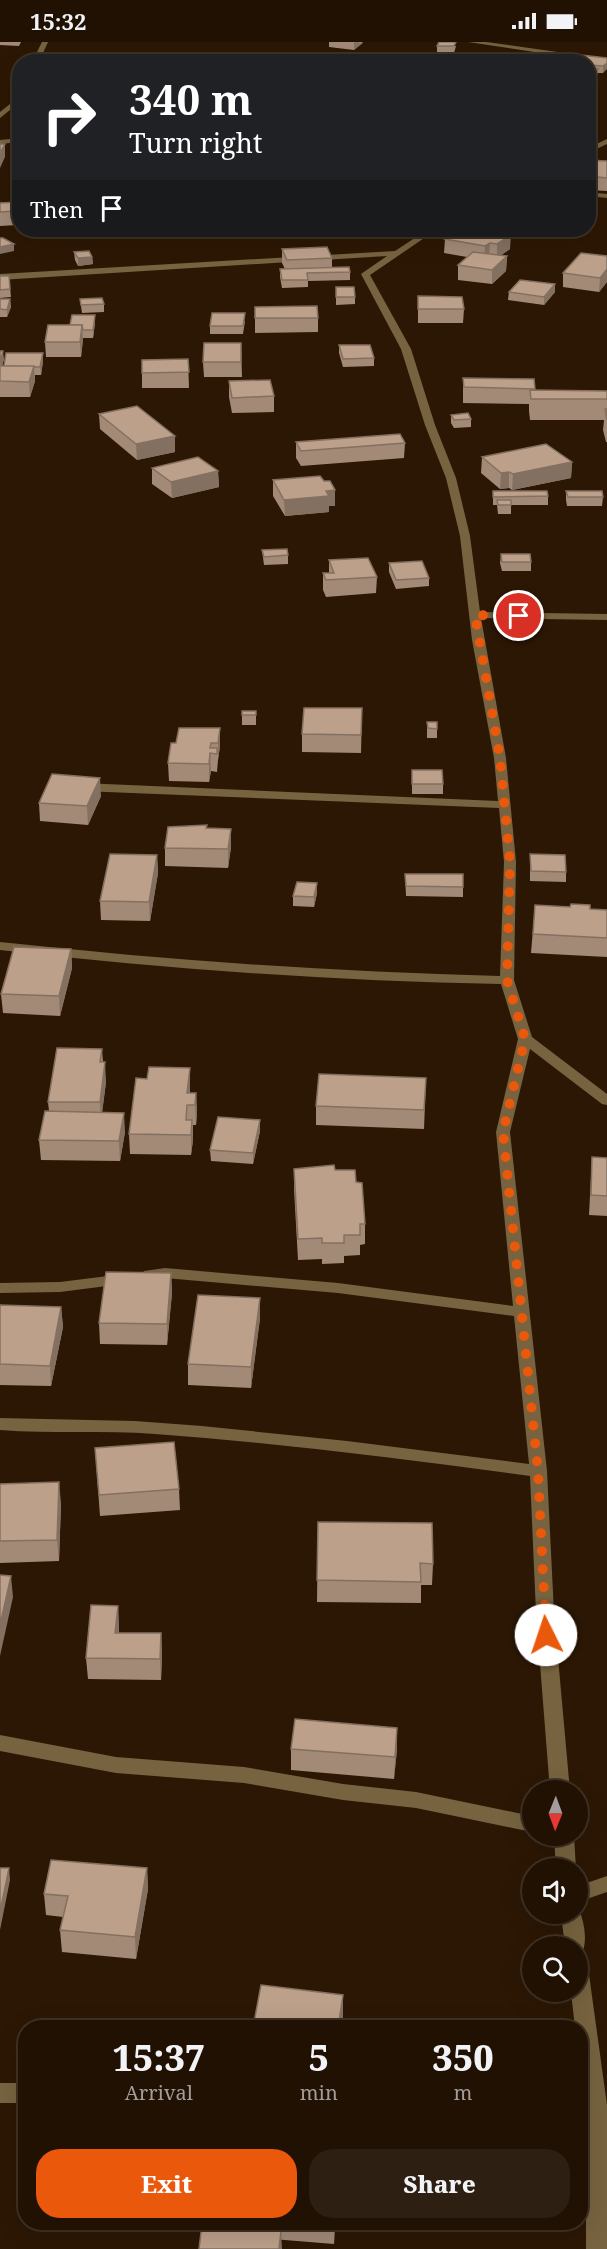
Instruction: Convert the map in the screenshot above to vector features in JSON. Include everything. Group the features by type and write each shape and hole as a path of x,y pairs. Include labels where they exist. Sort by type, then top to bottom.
{"street":[{"path":"471,42 553,54"},
{"path":"0,116 12,105"},
{"path":"421,237 364,274 406,349 430,425 451,478 465,536 475,615 500,758 510,862 507,980 525,1039 503,1132 538,1471 544,1613 559,1780"},
{"path":"0,277 396,253"},
{"path":"475,615 607,617"},
{"path":"73,786 504,805"},
{"path":"0,946 126,960 408,978 507,980"},
{"path":"525,1039 607,1101"},
{"path":"0,1288 60,1287 165,1273 338,1288 520,1312"},
{"path":"0,1424 36,1427 152,1427 328,1444 538,1471"},
{"path":"0,1743 116,1765 243,1775 343,1792 416,1800 522,1822"},
{"path":"588,1891 607,1884"},
{"path":"583,2002 585,2020"},
{"path":"588,2044 596,2105 589,2162 598,2249"},
{"path":"0,2093 18,2093"}],"building":[{"path":"439,42 456,42 454,46 437,46"},
{"path":"596,57 607,58 607,63 603,66 596,66"},
{"path":"596,160 607,161 607,178 596,177"},
{"path":"12,202 12,211 0,212 0,203"},
{"path":"448,237 508,237 497,244 490,243 485,246 445,239"},
{"path":"0,238 3,238 14,244 0,247"},
{"path":"327,247 332,258 287,260 282,249"},
{"path":"89,251 92,257 78,258 74,252"},
{"path":"473,252 507,256 492,270 458,265"},
{"path":"581,253 607,256 607,269 600,278 563,273"},
{"path":"349,267 350,272 307,273 308,280 282,280 280,269"},
{"path":"0,276 9,276 10,289 0,290"},
{"path":"520,280 555,284 544,297 509,292"},
{"path":"336,287 354,287 355,297 336,297"},
{"path":"418,296 462,297 464,309 418,309"},
{"path":"102,298 104,304 81,305 80,299"},
{"path":"0,299 10,299 7,310 0,309"},
{"path":"317,306 318,318 255,318 255,307"},
{"path":"212,313 245,313 243,326 210,326"},
{"path":"72,315 95,315 93,330 83,330 82,325 70,325"},
{"path":"48,325 82,325 80,342 45,342"},
{"path":"204,343 241,343 241,362 203,362"},
{"path":"339,345 370,345 374,358 343,359"},
{"path":"6,353 43,353 40,367 4,366"},
{"path":"188,359 189,372 142,373 142,360"},
{"path":"0,366 34,366 29,382 0,381"},
{"path":"463,378 534,379 535,389 464,387"},
{"path":"270,380 274,396 232,398 229,381"},
{"path":"530,390 607,391 607,399 531,399"},
{"path":"137,406 175,436 136,444 99,414"},
{"path":"468,413 471,419 454,420 451,415"},
{"path":"400,434 405,443 301,451 296,442"},
{"path":"546,444 572,462 513,474 501,473 482,457"},
{"path":"198,457 218,471 171,482 152,468"},
{"path":"320,476 324,481 330,481 335,490 326,491 329,496 284,500 273,480"},
{"path":"493,491 547,491 548,496 493,497"},
{"path":"566,491 602,491 603,497 568,497"},
{"path":"497,500 511,500 511,505 498,505"},
{"path":"287,549 288,555 264,557 262,550"},
{"path":"501,554 530,554 531,562 502,562"},
{"path":"368,558 377,577 326,580 323,573 334,573 329,560"},
{"path":"422,561 429,578 396,580 389,563"},
{"path":"304,708 362,708 361,735 302,734"},
{"path":"242,711 256,711 256,715 242,715"},
{"path":"427,722 437,722 437,729 428,728"},
{"path":"179,728 220,728 218,743 211,743 210,748 217,748 217,754 210,753 209,764 168,763 171,743 176,743"},
{"path":"412,770 442,770 443,784 412,784"},
{"path":"52,774 100,778 87,806 39,803"},
{"path":"207,825 206,828 231,829 228,849 165,848 168,827"},
{"path":"110,854 157,855 149,902 100,901"},
{"path":"530,854 565,855 566,872 531,871"},
{"path":"405,874 463,874 463,887 406,886"},
{"path":"297,882 317,883 314,897 293,896"},
{"path":"571,904 590,905 590,909 607,910 607,938 533,934 535,905 570,907"},
{"path":"14,947 71,949 59,996 1,994"},
{"path":"57,1048 102,1049 100,1062 105,1062 100,1102 48,1102"},
{"path":"149,1067 190,1068 187,1093 196,1093 195,1105 187,1105 186,1120 192,1120 191,1135 129,1134 136,1078 147,1079"},
{"path":"319,1074 426,1078 424,1110 316,1106"},
{"path":"45,1111 124,1113 119,1141 39,1140"},
{"path":"218,1117 260,1120 253,1153 210,1150"},
{"path":"592,1157 607,1158 607,1196 591,1195"},
{"path":"334,1165 335,1170 355,1170 356,1182 362,1183 365,1224 360,1224 360,1235 344,1235 344,1243 322,1243 322,1238 298,1239 294,1169"},
{"path":"106,1272 171,1273 167,1324 99,1323"},
{"path":"198,1295 260,1298 251,1367 188,1364"},
{"path":"0,1305 61,1307 50,1366 0,1364"},
{"path":"174,1442 179,1489 99,1495 95,1448"},
{"path":"59,1482 57,1540 0,1541 0,1484"},
{"path":"318,1522 432,1523 433,1564 420,1563 421,1582 317,1580"},
{"path":"0,1575 11,1576 0,1625"},
{"path":"91,1605 118,1606 115,1633 161,1633 160,1659 86,1658"},
{"path":"295,1719 397,1728 395,1757 291,1749"},
{"path":"51,1860 147,1868 135,1937 60,1930 68,1896 44,1894"},
{"path":"0,1868 9,1868 0,1912"},
{"path":"261,1985 343,1995 339,2020 254,2020"},
{"path":"201,2230 281,2231 279,2249 199,2249"}],"route":[{"path":"519,616 475,615 500,758 510,862 507,980 525,1039 503,1132 538,1471 546,1635"}]}
